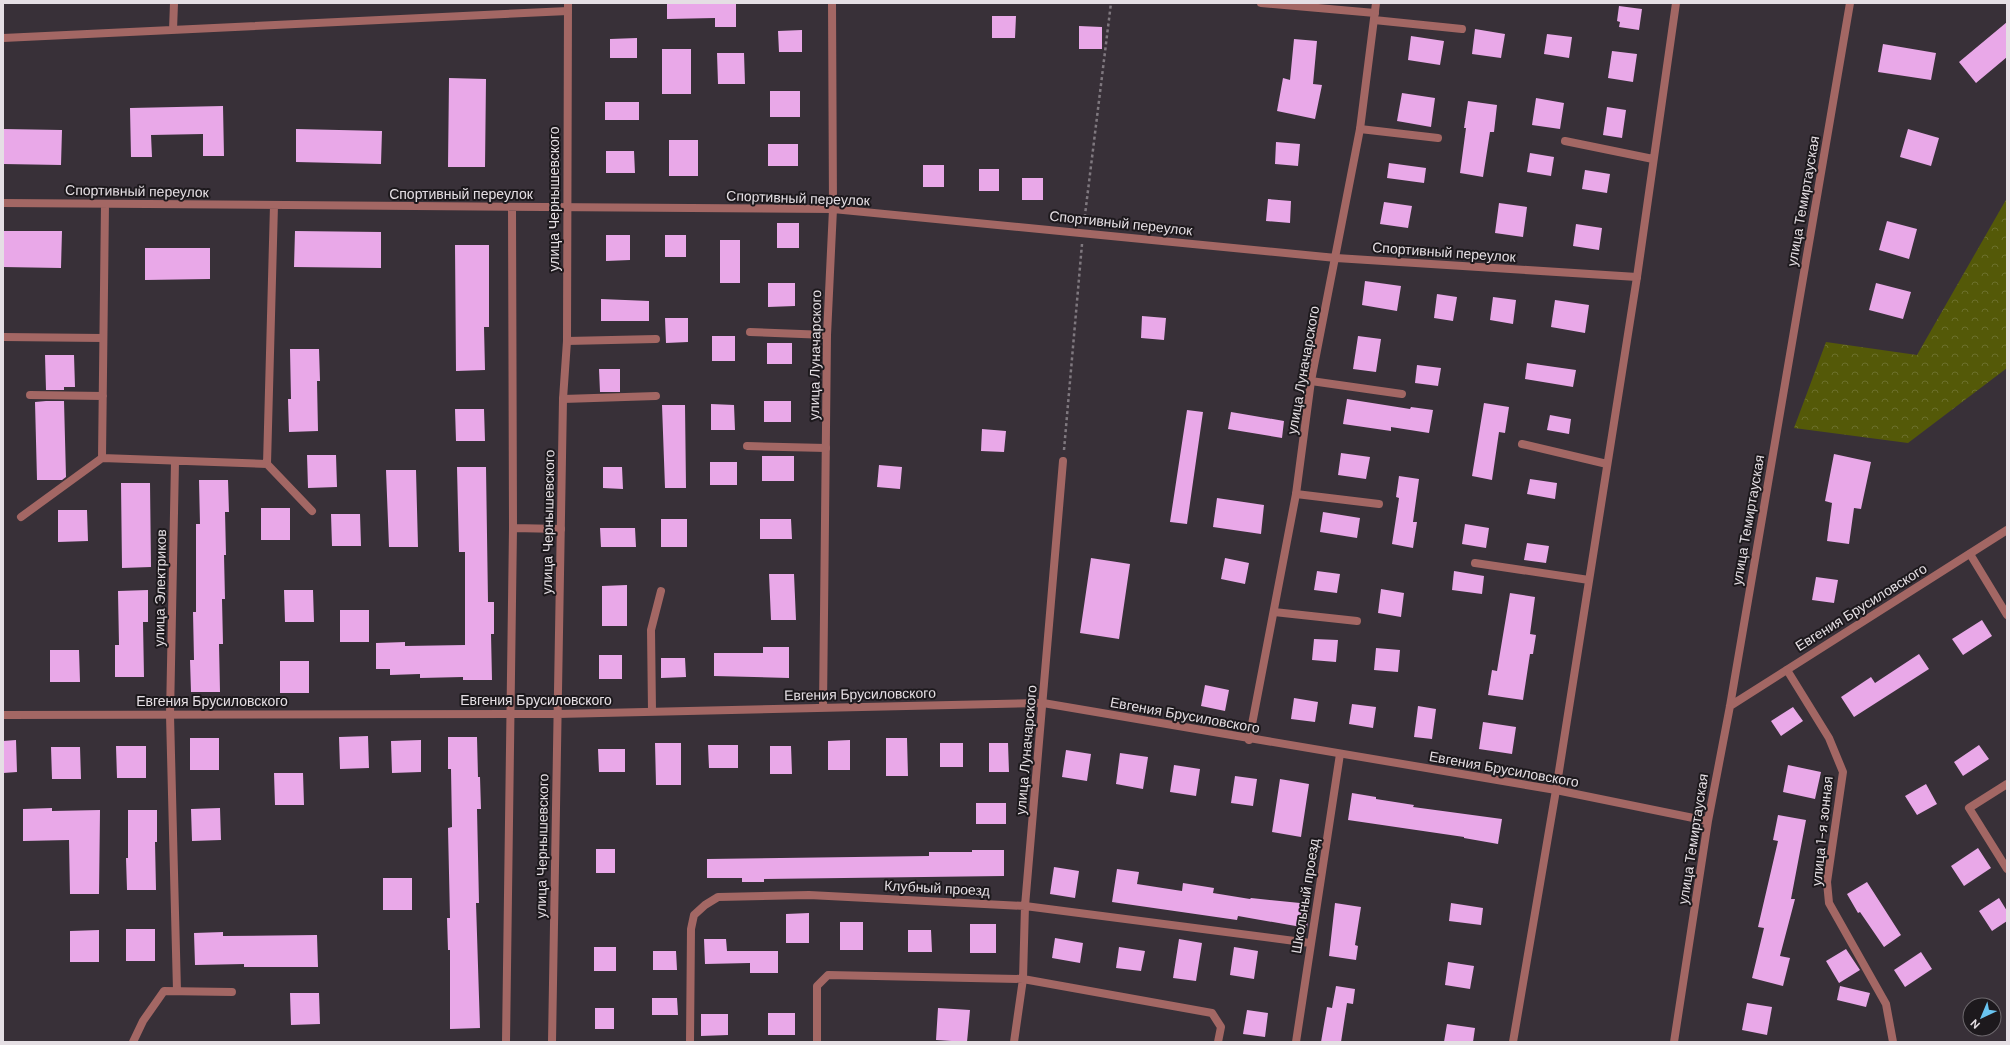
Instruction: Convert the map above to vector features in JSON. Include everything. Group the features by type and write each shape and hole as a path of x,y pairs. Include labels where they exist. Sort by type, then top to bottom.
{"street":[{"path":"173,30 174,3"},
{"name":"улица Луначарского","path":"823,707 827,335 833,209 832,3"},
{"path":"1261,3 1374,16 1462,29"},
{"name":"улица Луначарского","path":"1249,740 1296,494 1311,381 1360,128 1376,3"},
{"path":"1513,1042 1556,790 1637,278 1676,3"},
{"name":"улица Темиртауская","path":"1674,1042 1708,821 1730,706 1850,3"},
{"path":"3,38 173,30 568,7"},
{"name":"улица Чернышевского","path":"552,1042 563,399 567,341 566,208 568,7"},
{"path":"1360,128 1438,138"},
{"path":"1565,141 1653,159"},
{"name":"Спортивный переулок","path":"3,203 833,209 1336,258 1637,278"},
{"path":"102,458 105,204"},
{"path":"267,464 274,205"},
{"path":"506,1042 513,528 512,207"},
{"path":"750,332 827,335"},
{"path":"3,337 103,338"},
{"path":"567,341 656,339"},
{"path":"1311,381 1402,394"},
{"path":"30,395 102,396"},
{"path":"563,399 656,396"},
{"path":"1522,444 1607,464"},
{"path":"747,446 826,448"},
{"path":"21,517 102,458 175,462 267,464 312,511"},
{"name":"улица Луначарского","path":"1014,1042 1023,980 1025,906 1063,461"},
{"name":"улица Электриков","path":"175,462 170,714 177,991"},
{"path":"1296,494 1379,504"},
{"path":"513,528 561,529"},
{"name":"Евгения Брусиловского","path":"1730,706 2007,530"},
{"path":"1970,554 2007,615"},
{"path":"1475,563 1589,580"},
{"path":"652,712 651,630 661,591"},
{"path":"1274,612 1357,621"},
{"name":"улица 1-я зонная","path":"1787,670 1829,738 1843,772 1827,882 1829,903 1886,1004 1893,1042"},
{"name":"Евгения Брусиловского","path":"3,715 558,714 1043,703 1249,740 1556,790 1708,821"},
{"name":"Школьный проезд","path":"1296,1042 1340,754"},
{"path":"2007,784 1969,808 2007,869"},
{"name":"Клубный проезд","path":"690,1042 691,929 694,915 704,905 718,897 809,895 1025,906 1310,943"},
{"path":"816,1042 817,986 828,975 1023,980 1212,1013 1221,1027 1218,1042"},
{"path":"133,1042 143,1021 164,991 232,992"}],"green space":[{"path":"2007,198 2007,368 1908,443 1794,428 1826,342 1917,355"}],"building":[{"path":"667,3 736,3 736,27 715,27 715,18 667,19"},
{"path":"1619,6 1642,9 1639,30 1619,27 1620,22 1617,21"},
{"path":"992,16 1016,16 1015,38 992,38"},
{"path":"2007,22 2007,57 1976,83 1959,62"},
{"path":"1079,26 1102,27 1102,49 1079,49"},
{"path":"1475,29 1505,34 1501,58 1472,54"},
{"path":"802,30 802,52 779,52 778,31"},
{"path":"1547,34 1572,37 1569,58 1544,54"},
{"path":"1411,36 1444,41 1440,65 1408,60"},
{"path":"637,38 637,58 610,58 610,39"},
{"path":"1294,39 1317,41 1313,84 1322,85 1315,119 1277,111 1283,78 1290,80"},
{"path":"1883,44 1936,53 1931,80 1878,72"},
{"path":"662,49 691,49 691,94 662,94"},
{"path":"1612,51 1637,54 1633,82 1608,78"},
{"path":"717,53 744,53 745,84 718,84"},
{"path":"449,78 486,79 485,167 448,167"},
{"path":"770,91 800,91 800,117 770,117"},
{"path":"1402,93 1435,98 1431,127 1397,121"},
{"path":"1536,98 1564,103 1560,129 1532,125"},
{"path":"1468,101 1497,105 1494,132 1490,132 1483,177 1460,173"},
{"path":"605,102 639,102 639,120 605,120"},
{"path":"223,106 224,156 203,156 203,134 151,135 152,157 131,157 130,108"},
{"path":"1607,107 1626,110 1622,138 1603,135"},
{"path":"3,129 62,130 61,165 3,164"},
{"path":"296,129 382,131 381,164 296,162"},
{"path":"1908,129 1939,138 1931,166 1900,157"},
{"path":"669,140 698,140 698,176 669,176"},
{"path":"1276,142 1300,144 1298,166 1275,164"},
{"path":"768,144 798,144 798,166 768,166"},
{"path":"606,151 634,151 635,173 606,173"},
{"path":"1530,153 1554,157 1551,176 1527,172"},
{"path":"1389,163 1426,168 1424,183 1387,178"},
{"path":"923,165 944,165 944,187 923,187"},
{"path":"979,169 999,169 999,191 979,191"},
{"path":"1585,170 1610,174 1607,193 1582,189"},
{"path":"1022,178 1043,178 1043,200 1022,200"},
{"path":"1268,199 1291,201 1290,223 1266,221"},
{"path":"1384,202 1412,206 1408,228 1380,224"},
{"path":"1499,203 1527,207 1523,237 1495,233"},
{"path":"1887,221 1917,229 1909,259 1879,250"},
{"path":"777,223 799,223 799,248 777,248"},
{"path":"1576,224 1602,228 1599,250 1573,246"},
{"path":"3,231 62,231 61,268 3,267"},
{"path":"295,231 381,232 381,268 294,267"},
{"path":"606,235 630,235 630,260 606,261"},
{"path":"665,235 686,235 686,257 665,257"},
{"path":"720,240 740,240 740,283 720,283"},
{"path":"455,245 489,245 489,327 484,327 485,370 456,371"},
{"path":"145,248 210,248 210,279 145,280"},
{"path":"1365,281 1401,286 1397,311 1362,305"},
{"path":"768,283 795,283 795,306 768,307"},
{"path":"1876,283 1911,292 1903,319 1869,310"},
{"path":"1437,294 1457,297 1453,321 1434,318"},
{"path":"1493,297 1516,300 1513,324 1490,320"},
{"path":"601,299 649,301 649,321 601,321"},
{"path":"1555,300 1589,305 1585,333 1551,327"},
{"path":"1142,316 1166,318 1164,340 1141,338"},
{"path":"665,318 688,318 688,342 666,343"},
{"path":"712,336 735,336 735,361 712,361"},
{"path":"1358,336 1381,339 1376,372 1353,369"},
{"path":"767,343 792,343 792,364 767,364"},
{"path":"290,349 319,349 320,381 317,381 318,431 289,432 288,399 291,399"},
{"path":"45,355 74,355 75,387 64,387 64,390 46,390"},
{"path":"1527,363 1576,370 1573,387 1525,379"},
{"path":"1417,365 1441,368 1438,386 1415,383"},
{"path":"599,369 620,369 620,392 600,392"},
{"path":"1347,399 1410,409 1411,407 1433,410 1429,433 1391,427 1391,431 1343,424"},
{"path":"64,401 66,477 62,480 37,480 35,402"},
{"path":"764,401 791,401 791,422 764,422"},
{"path":"1484,403 1509,407 1505,433 1499,432 1492,480 1472,476"},
{"path":"711,404 734,405 735,430 711,430"},
{"path":"662,405 685,405 686,488 665,488"},
{"path":"455,409 484,409 485,441 456,441"},
{"path":"1187,410 1203,412 1187,524 1170,522"},
{"path":"1231,412 1284,421 1282,438 1228,429"},
{"path":"1550,415 1571,419 1569,434 1547,430"},
{"path":"982,429 1006,431 1004,452 981,451"},
{"path":"1341,453 1370,457 1366,479 1338,475"},
{"path":"1834,454 1871,462 1861,509 1854,508 1849,544 1827,541 1832,503 1825,501"},
{"path":"307,455 336,455 337,487 308,488"},
{"path":"762,456 794,456 794,481 762,481"},
{"path":"710,462 737,462 737,485 710,485"},
{"path":"879,465 902,467 900,489 877,487"},
{"path":"457,467 486,467 488,602 494,602 494,634 491,634 492,680 463,680 463,677 420,678 420,674 390,675 390,669 376,669 376,643 405,642 405,646 465,645 465,552 459,552"},
{"path":"603,467 622,467 623,489 603,488"},
{"path":"386,470 416,470 418,547 389,547"},
{"path":"1399,476 1419,479 1413,522 1417,522 1413,548 1392,544 1399,498 1396,497"},
{"path":"1530,479 1557,483 1555,499 1527,494"},
{"path":"199,480 228,480 229,512 225,512 225,599 222,599 223,644 219,644 220,692 191,692 190,660 194,660 193,612 196,612 196,524 200,524"},
{"path":"121,483 150,483 151,567 122,568"},
{"path":"1217,498 1264,505 1261,534 1213,527"},
{"path":"261,508 290,508 290,540 261,540"},
{"path":"58,510 87,510 88,541 58,542"},
{"path":"1323,512 1360,518 1357,538 1320,532"},
{"path":"331,514 360,514 361,546 332,546"},
{"path":"661,519 687,519 687,547 661,547"},
{"path":"760,519 791,519 792,539 760,539"},
{"path":"1465,524 1489,528 1486,548 1462,544"},
{"path":"600,528 635,528 636,547 601,547"},
{"path":"1527,543 1549,546 1546,563 1524,560"},
{"path":"1091,558 1130,564 1119,639 1080,633"},
{"path":"1225,558 1249,563 1245,584 1221,579"},
{"path":"1317,571 1340,574 1337,593 1314,590"},
{"path":"1454,571 1484,576 1482,594 1452,590"},
{"path":"769,574 794,574 796,620 771,620"},
{"path":"1816,577 1838,580 1834,603 1812,600"},
{"path":"627,585 627,626 602,626 602,586"},
{"path":"1381,589 1404,593 1401,617 1378,613"},
{"path":"148,590 148,622 143,622 144,677 115,677 115,645 119,645 118,591"},
{"path":"284,590 313,590 314,622 285,622"},
{"path":"1510,593 1535,597 1530,634 1536,635 1533,654 1530,654 1523,700 1488,695 1492,670 1497,671"},
{"path":"340,610 369,610 369,642 340,642"},
{"path":"1982,620 1992,636 1963,655 1952,639"},
{"path":"1314,639 1338,640 1336,662 1312,660"},
{"path":"763,647 789,647 789,678 714,676 714,653 763,653"},
{"path":"1376,648 1400,650 1398,672 1374,670"},
{"path":"50,650 79,650 80,682 50,682"},
{"path":"1919,654 1929,669 1854,717 1841,697 1871,677 1875,683"},
{"path":"599,655 622,655 622,679 599,679"},
{"path":"661,658 685,658 686,677 661,678"},
{"path":"280,661 309,661 309,693 280,693"},
{"path":"1205,685 1229,690 1225,711 1201,706"},
{"path":"1294,698 1318,702 1315,722 1291,719"},
{"path":"1352,704 1376,707 1373,728 1349,724"},
{"path":"1418,706 1436,709 1432,739 1414,737"},
{"path":"1793,707 1803,721 1781,736 1771,721"},
{"path":"1483,722 1516,727 1512,754 1479,749"},
{"path":"368,736 369,768 340,769 339,737"},
{"path":"448,737 477,737 478,777 480,777 481,809 477,809 479,903 476,903 480,1028 450,1029 450,950 448,950 447,918 450,918 448,828 452,827 451,769 448,769"},
{"path":"190,738 219,738 219,770 190,770"},
{"path":"886,738 907,738 908,776 886,776"},
{"path":"16,740 17,772 3,773 3,741"},
{"path":"421,740 421,772 392,773 391,741"},
{"path":"850,740 850,770 828,770 828,741"},
{"path":"655,743 681,743 681,785 656,785"},
{"path":"940,743 963,743 963,767 940,767"},
{"path":"989,743 1008,743 1009,772 989,772"},
{"path":"708,745 738,745 738,768 709,768"},
{"path":"1979,745 1989,759 1963,776 1954,762"},
{"path":"116,746 146,746 146,778 117,778"},
{"path":"770,746 791,746 792,774 770,774"},
{"path":"51,747 80,747 81,779 52,779"},
{"path":"598,749 625,749 625,772 599,772"},
{"path":"1066,750 1091,754 1087,781 1062,777"},
{"path":"1120,753 1148,757 1143,789 1116,784"},
{"path":"1174,765 1200,769 1196,796 1170,792"},
{"path":"1788,765 1821,772 1815,799 1783,792"},
{"path":"274,773 303,773 304,805 275,805"},
{"path":"1235,776 1257,779 1253,806 1231,803"},
{"path":"1280,779 1309,784 1301,837 1272,832"},
{"path":"1926,784 1937,804 1917,815 1905,796"},
{"path":"1352,793 1376,797 1376,799 1414,805 1413,807 1502,819 1498,844 1464,837 1348,820"},
{"path":"976,803 1006,803 1006,824 976,824"},
{"path":"52,808 52,811 100,810 99,894 70,894 69,840 23,841 23,809"},
{"path":"220,808 221,840 192,841 191,809"},
{"path":"128,810 157,810 157,842 155,842 156,890 127,890 126,858 128,858"},
{"path":"1778,815 1806,820 1791,899 1795,899 1780,956 1790,958 1783,986 1752,978 1764,928 1758,927 1778,841 1773,840"},
{"path":"1978,848 1991,868 1964,886 1951,866"},
{"path":"596,849 615,849 615,873 596,873"},
{"path":"972,850 1004,850 1004,876 764,879 764,882 742,882 742,878 707,878 707,859 929,856 929,852 972,852"},
{"path":"1054,867 1079,871 1075,898 1050,894"},
{"path":"1117,869 1139,872 1137,884 1182,891 1183,883 1214,888 1213,893 1250,899 1310,904 1307,928 1238,916 1237,920 1112,902"},
{"path":"383,878 412,878 412,910 383,910"},
{"path":"1867,882 1901,935 1884,947 1860,912 1858,913 1847,894"},
{"path":"1999,898 2007,911 2007,921 1992,931 1979,911"},
{"path":"1335,903 1361,907 1355,945 1358,946 1356,960 1329,956"},
{"path":"1451,903 1483,908 1481,925 1449,921"},
{"path":"809,913 809,943 786,943 786,914"},
{"path":"840,922 863,922 863,950 840,950"},
{"path":"970,924 996,924 996,953 970,953"},
{"path":"126,929 155,929 155,961 126,961"},
{"path":"99,930 99,962 70,962 70,931"},
{"path":"908,930 931,930 932,952 908,952"},
{"path":"223,932 223,936 317,935 318,967 244,967 244,964 195,965 194,933"},
{"path":"1055,938 1083,943 1080,963 1052,958"},
{"path":"704,939 726,939 727,951 778,951 778,973 750,973 750,963 705,964"},
{"path":"1179,939 1202,943 1196,981 1173,978"},
{"path":"594,947 616,947 616,971 594,971"},
{"path":"1119,947 1145,951 1141,971 1116,968"},
{"path":"1234,947 1258,951 1254,979 1230,975"},
{"path":"1846,949 1860,970 1839,983 1826,961"},
{"path":"653,951 676,951 677,970 653,970"},
{"path":"1921,952 1932,969 1905,987 1894,970"},
{"path":"1448,962 1474,966 1470,989 1445,985"},
{"path":"1336,986 1355,989 1353,1004 1347,1003 1341,1042 1321,1042 1327,1007 1332,1008"},
{"path":"1840,986 1870,993 1866,1007 1837,1000"},
{"path":"290,993 319,993 320,1024 291,1025"},
{"path":"652,998 677,998 678,1015 652,1015"},
{"path":"1747,1003 1772,1007 1767,1035 1742,1030"},
{"path":"595,1008 614,1008 614,1029 595,1029"},
{"path":"938,1008 970,1010 967,1042 936,1040"},
{"path":"1247,1010 1268,1013 1265,1037 1243,1034"},
{"path":"768,1013 795,1013 795,1035 768,1035"},
{"path":"701,1014 728,1014 728,1035 701,1036"},
{"path":"1447,1024 1475,1028 1473,1042 1444,1042"}]}
